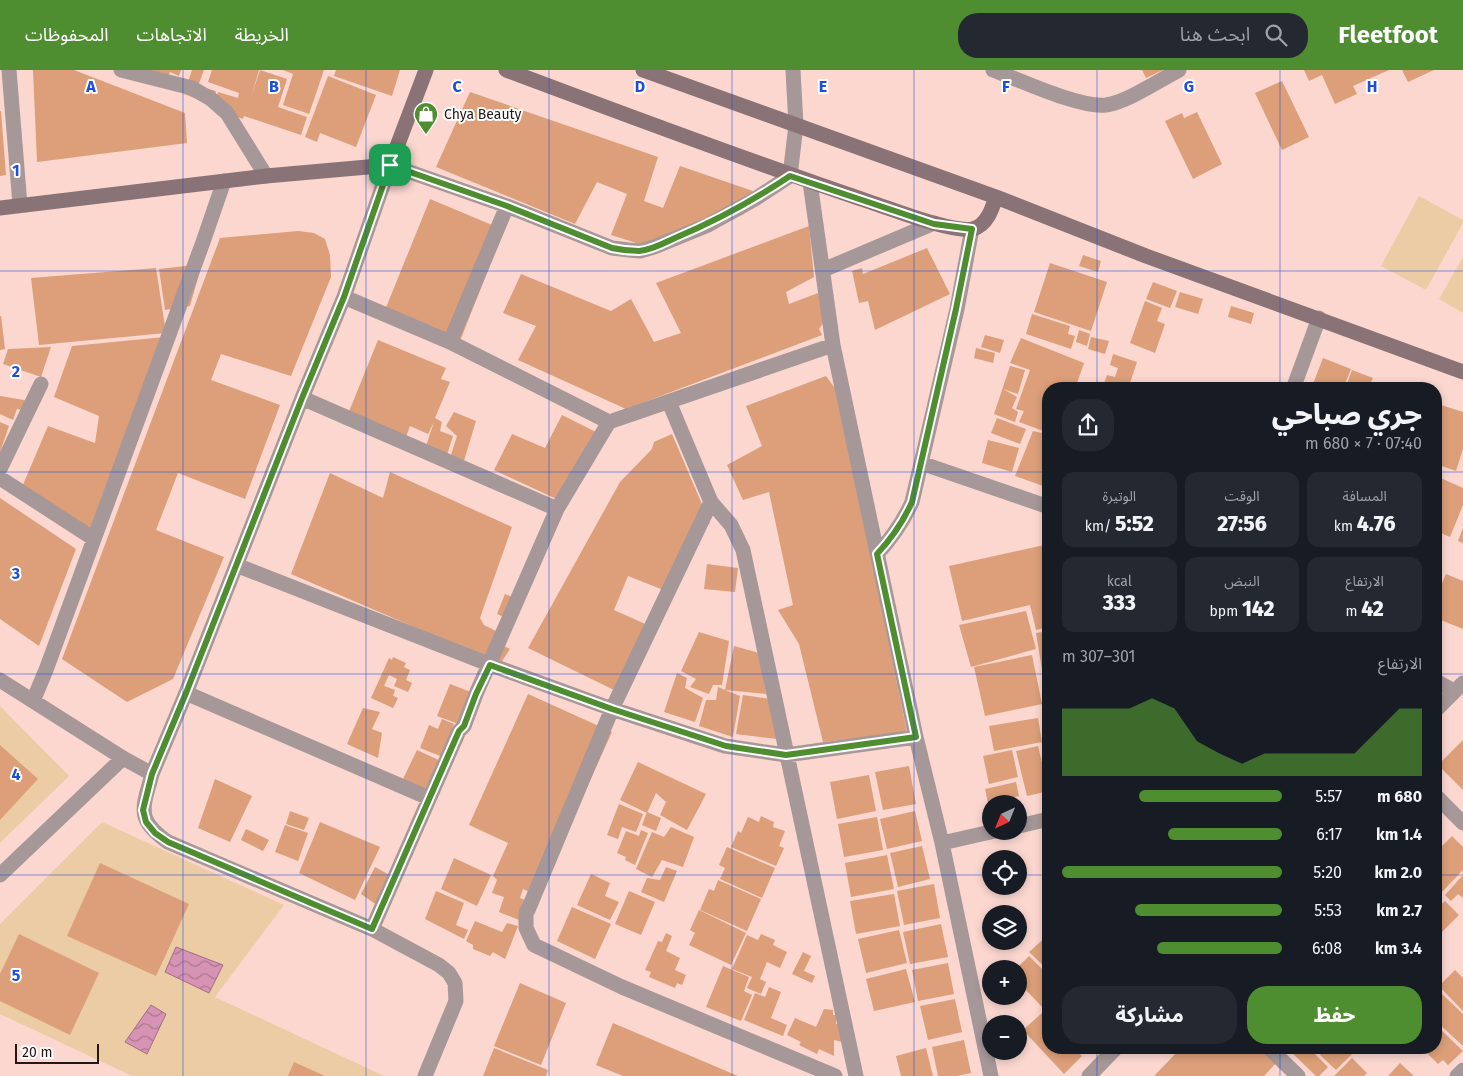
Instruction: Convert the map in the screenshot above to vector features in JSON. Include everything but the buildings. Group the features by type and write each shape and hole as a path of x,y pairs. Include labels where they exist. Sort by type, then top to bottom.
{"street":[{"path":"9,70 20,205"},
{"path":"121,70 192,88 211,99 227,113 266,176"},
{"path":"425,1076 456,1001 455,983 449,974 439,965 372,929 168,842 155,833 146,822 143,810 152,774 344,297 390,165 426,70"},
{"path":"506,70 790,176 934,224 972,229 982,224 989,216 996,197"},
{"path":"643,70 996,197 1146,256 1463,372"},
{"path":"0,208 266,176 390,165 507,206 612,248 640,251 708,225 755,199 790,176 796,125 793,70"},
{"path":"993,70 1063,97 1085,103 1106,105 1127,97 1179,70"},
{"path":"33,700 46,670 224,181"},
{"path":"810,182 833,345 916,737 942,843 991,1076"},
{"path":"450,342 507,206"},
{"path":"823,270 934,224"},
{"path":"877,554 892,539 903,522 912,502 954,319 972,229"},
{"path":"344,297 450,342 609,422"},
{"path":"1295,382 1318,318"},
{"path":"372,929 459,731 464,726 476,694 557,509 609,422 833,345"},
{"path":"0,469 42,384"},
{"path":"302,398 557,509"},
{"path":"669,402 711,502 731,525 743,550 856,1076"},
{"path":"921,464 1042,505"},
{"path":"0,478 94,538"},
{"path":"711,502 612,709 526,912 526,928 534,945 622,987 835,1076"},
{"path":"236,565 490,665 612,709 726,746 786,755 916,737"},
{"path":"0,680 123,758 152,774"},
{"path":"1442,683 1458,687 1442,704"},
{"path":"186,693 429,798"},
{"path":"0,875 123,758"},
{"path":"1442,802 1463,823"},
{"path":"1028,824 1042,821"},
{"path":"942,843 982,834"},
{"path":"1089,1076 1110,1054"},
{"path":"1275,1054 1298,1076"},
{"path":"1457,1076 1463,1070"}],"shaded area":[{"path":"1419,196 1463,220 1426,290 1381,266"},
{"path":"1463,257 1463,313 1439,299"},
{"path":"0,706 69,776 0,843"},
{"path":"102,822 284,905 215,997 384,1076 132,1076 0,1014 0,924"}],"water":[{"path":"176,947 223,965 209,993 165,972"},
{"path":"151,1005 166,1014 147,1054 125,1042"}],"place":[{"name":"Chya Beauty","path":"426,135"}],"route":[{"path":"390,165 507,206 612,248 629,250 640,251 654,247 708,225 755,199 790,176 934,224 972,229 956,309 912,502 903,522 892,539 877,554 916,737 786,755 726,746 612,709 490,665 372,929 168,842 155,833 146,822 143,810 152,774 344,297 390,165"}]}
